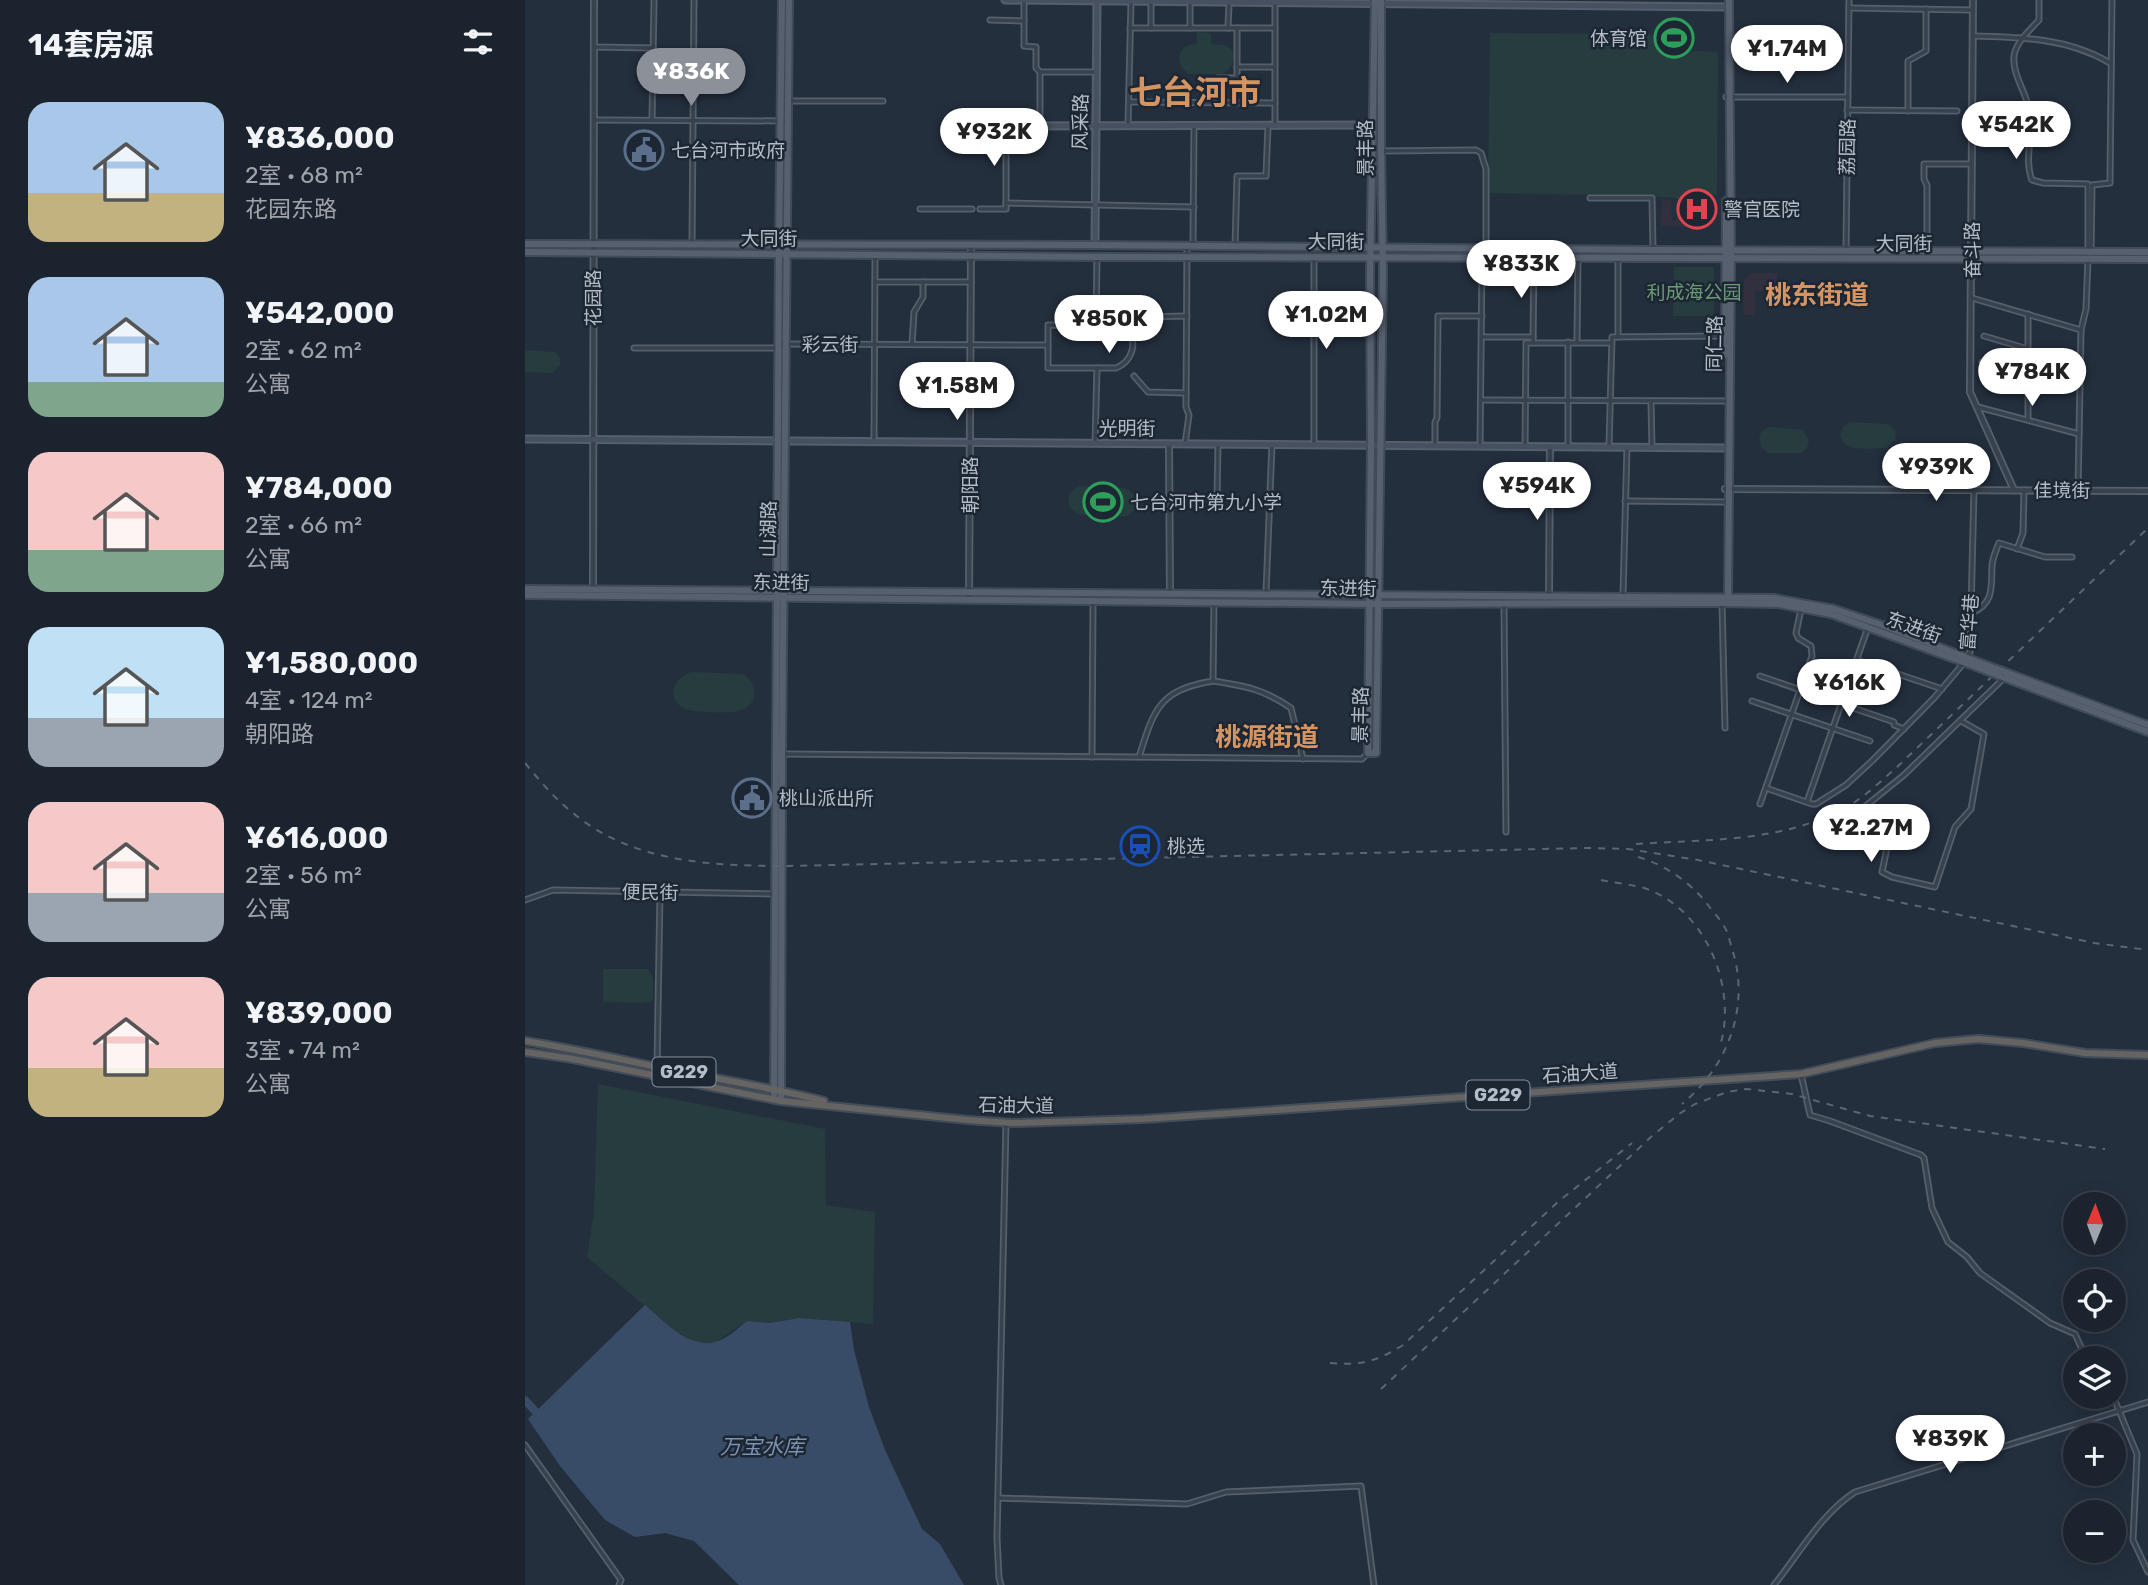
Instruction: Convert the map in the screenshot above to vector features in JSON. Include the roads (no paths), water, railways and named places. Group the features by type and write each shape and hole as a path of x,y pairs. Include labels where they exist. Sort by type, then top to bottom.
{"highway":[{"name":"石油大道","path":"525,1052 778,1100 1006,1122 1144,1119 1801,1074 1935,1043 1978,1039 2085,1053 2148,1055"},
{"name":"石油大道","path":"525,1041 778,1090 843,1106"}],"main road":[{"name":"山湖路","path":"778,1100 777,894 784,121 782,0"},
{"name":"山湖路","path":"784,121 788,101 789,0"},
{"path":"1005,0 1728,4"},
{"name":"风采路","path":"1095,245 1097,0"},
{"name":"景丰路","path":"1375,445 1371,248 1378,2"},
{"name":"景丰路","path":"1368,753 1375,445 1383,257 1378,2"},
{"name":"同仁路","path":"1725,601 1728,4"},
{"path":"984,126 1373,125"},
{"name":"大同街","path":"525,244 1190,245 1972,256 2148,252"},
{"name":"大同街","path":"525,252 1097,257 1618,257 1927,251 1972,256"},
{"name":"同仁路","path":"1727,448 1725,336 1728,254"},
{"name":"大同街","path":"2089,254 2148,259"},
{"name":"光明街","path":"525,439 1727,448"},
{"name":"同仁路","path":"1725,601 1727,489"},
{"name":"东进街","path":"525,589 969,596 1266,596 1373,600"},
{"name":"东进街","path":"525,595 593,592"},
{"name":"山湖路","path":"778,1090 782,754 780,594"},
{"name":"东进街","path":"969,596 1213,601 1725,601 1774,598 1834,610 1882,625 2148,732"},
{"name":"东进街","path":"1504,600 1623,597 1778,604 1831,614 1966,660"},
{"name":"东进街","path":"2003,675 2148,725"}],"street":[{"name":"花园路","path":"593,592 594,0"},
{"path":"652,120 654,0"},
{"path":"691,245 694,0"},
{"path":"1024,0 1024,46 1036,47 1036,68 1040,72 1040,126"},
{"name":"荔园路","path":"1846,251 1849,0"},
{"name":"奋斗路","path":"1973,0 1970,392 2014,490"},
{"path":"2039,0 2039,20 2015,50 2014,59 2029,109 2029,173 2032,180 2043,183 2088,184 2089,254"},
{"path":"2078,491 2081,330 2086,309 2092,185 2110,183 2111,180 2112,0"},
{"path":"1128,126 1131,2"},
{"path":"1151,2 1151,28"},
{"path":"1190,2 1190,29"},
{"path":"1228,29 1229,3"},
{"path":"1235,247 1237,176 1266,176 1275,103 1275,3"},
{"path":"1849,8 1973,10"},
{"path":"1908,111 1908,61 1926,51 1926,9"},
{"path":"990,20 1024,20"},
{"path":"1130,28 1275,28"},
{"path":"1218,103 1218,78 1237,78 1237,29"},
{"path":"1973,36 2041,38 2099,56 2111,63"},
{"path":"594,47 653,48"},
{"path":"1237,67 1275,67"},
{"path":"1040,72 1096,72"},
{"path":"653,83 693,83"},
{"path":"1728,97 1847,97"},
{"path":"788,101 883,101"},
{"path":"1129,102 1275,103"},
{"path":"1847,110 1957,111"},
{"path":"594,120 784,121"},
{"path":"1185,444 1189,415 1186,407 1187,257 1194,207 1195,126"},
{"path":"980,209 1006,209 1006,127"},
{"path":"1381,151 1476,150 1481,153 1486,169 1486,248"},
{"path":"1927,251 1927,185 1924,179 1924,164 1972,164"},
{"path":"1590,198 1652,198 1653,250"},
{"path":"1006,203 1194,207"},
{"path":"920,209 972,209"},
{"name":"朝阳路","path":"969,596 971,245"},
{"path":"874,441 875,254"},
{"path":"1097,257 1097,326"},
{"path":"1314,257 1314,445"},
{"path":"1480,446 1483,257"},
{"path":"1533,343 1534,257"},
{"path":"1577,342 1578,257"},
{"path":"1618,257 1618,337"},
{"path":"875,282 971,282"},
{"path":"912,345 913,312 923,297 923,282"},
{"path":"1972,298 2081,330"},
{"path":"2028,314 2028,419"},
{"path":"1142,317 1187,316"},
{"path":"1434,446 1437,418 1438,316 1482,317"},
{"path":"1048,325 1116,326 1131,336 1133,346 1123,365 1116,368 1048,368 1048,345 1048,325"},
{"path":"1609,447 1612,337 1725,336"},
{"path":"1984,336 2028,349"},
{"path":"1482,337 1533,337"},
{"path":"1568,342 1568,447"},
{"path":"1525,447 1527,343 1611,343"},
{"name":"彩云街","path":"634,348 1048,345"},
{"path":"1982,362 2028,375"},
{"path":"1123,365 1128,370"},
{"path":"1095,443 1097,368"},
{"path":"1134,376 1149,392 1186,393"},
{"path":"1481,400 1725,401"},
{"path":"1651,401 1652,448"},
{"path":"1978,407 2079,434"},
{"path":"1169,444 1170,595"},
{"path":"1170,498 1217,499 1218,444"},
{"path":"1266,596 1272,444"},
{"path":"1549,597 1551,447"},
{"path":"1623,597 1627,447"},
{"name":"佳境街","path":"1727,489 2148,491"},
{"name":"富华巷","path":"1807,802 1816,804 1846,785 1904,729 1966,660 1970,652 1974,490"},
{"path":"2017,549 2023,533 2024,490"},
{"path":"1625,501 1725,502"},
{"path":"1971,613 1988,602 1992,590 1992,562 1999,543 2045,557 2072,557"},
{"path":"1092,757 1093,600"},
{"path":"1504,600 1506,832"},
{"path":"1213,601 1213,681"},
{"path":"1725,601 1725,728"},
{"path":"1760,804 1813,650 1809,643 1801,640 1796,633 1801,609"},
{"path":"1766,788 1807,802 1868,627"},
{"path":"1857,660 1942,689"},
{"path":"1961,721 1985,734 1971,809 1955,827 1934,887 1892,877 1882,872 1888,843 1863,834 1846,822 1904,775 1961,721 2003,675"},
{"path":"1760,676 1895,722 1894,725 1904,729"},
{"path":"1139,757 1151,719 1168,697 1183,688 1213,681 1261,690 1272,694 1291,708 1303,759"},
{"path":"1752,701 1870,741"},
{"path":"782,754 1362,759 1368,753"},
{"name":"便民街","path":"525,900 553,890 777,894"},
{"path":"657,1067 660,892"},
{"path":"1801,1074 1810,1115 1921,1155 1924,1158 1932,1208 1948,1242 1980,1273 2050,1323 2075,1334 2080,1346"},
{"path":"1002,1585 997,1559 1006,1122"},
{"path":"1774,1585 1808,1540 1854,1492 2148,1402"},
{"path":"2120,1411 2137,1454 2133,1540 2148,1572"},
{"path":"525,1445 621,1580 619,1585"},
{"path":"998,1498 1187,1504 1226,1492 1361,1486 1374,1585"}],"water":[{"name":"万宝水库","path":"645,1305 677,1332 705,1343 723,1339 747,1321 770,1323 799,1318 850,1322 854,1350 869,1407 885,1450 922,1529 940,1544 964,1585 739,1585 694,1541 665,1533 635,1537 605,1520 560,1466 528,1419"}],"waterway":[{"path":"525,1400 535,1411"}],"railway":[{"path":"1636,844 1773,833 1825,817 1850,805 1896,768 2148,528"},
{"path":"525,763 560,802 596,830 648,852 703,862 787,866 1628,849 1698,860 2094,943 2148,950"},
{"path":"1638,857 1668,870 1686,882 1701,897 1726,929 1738,973 1739,995 1731,1036 1711,1073 1682,1104"},
{"path":"1601,880 1644,888 1666,898 1700,931 1712,952 1720,975 1724,999 1720,1046"},
{"path":"1381,1389 1652,1136 1695,1104 1727,1092 1746,1089 1792,1094 1870,1116 2105,1149"},
{"path":"1330,1363 1351,1364 1368,1361 1403,1345 1559,1201 1632,1143"}],"place":[{"name":"体育馆","path":"1674,38"},
{"name":"七台河市政府","path":"644,150"},
{"name":"警官医院","path":"1697,209"},
{"name":"七台河市第九小学","path":"1103,502"},
{"name":"桃山派出所","path":"752,798"},
{"name":"桃选","path":"1140,846"}],"district":[{"name":"七台河市","path":"1195,92"},
{"name":"桃东街道","path":"1817,295"},
{"name":"桃源街道","path":"1267,737"}],"park label":[{"name":"利成海公园","path":"1694,292"}]}
